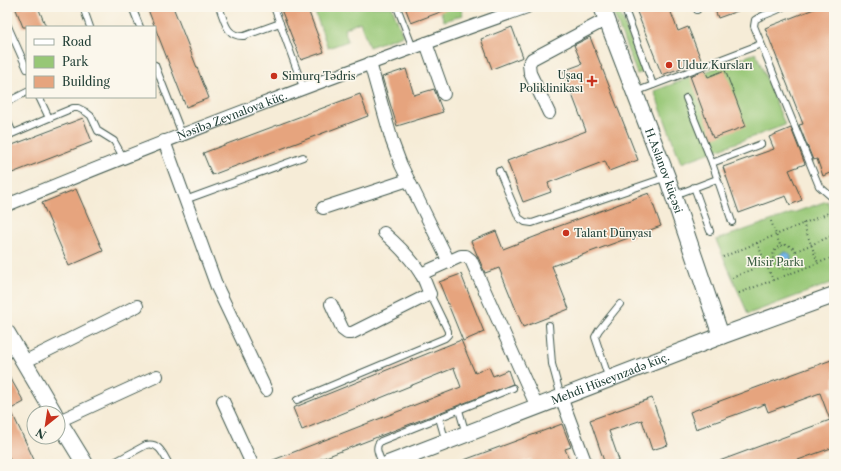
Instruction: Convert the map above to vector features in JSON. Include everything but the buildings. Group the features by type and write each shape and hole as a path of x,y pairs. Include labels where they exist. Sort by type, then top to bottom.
{"street":[{"name":"Nəsibə Zeynalova küç.","path":"7,205 122,157 303,87 527,7"},
{"path":"549,113 530,73 529,64 532,59 605,13"},
{"name":"H.Aslanov küçəsi","path":"605,13 667,176 721,336"},
{"path":"426,43 444,94"},
{"path":"370,63 392,141 408,180 449,262"},
{"path":"164,141 218,287 266,390"},
{"path":"322,208 408,180"},
{"path":"330,304 343,330 347,333 352,333 430,294 421,274 398,245 384,233"},
{"path":"421,274 461,256 466,256 471,260 536,407"},
{"name":"Mehdi Hüseynzadə küç.","path":"388,464 721,336 834,295"},
{"path":"24,362 137,306"},
{"path":"7,333 49,405"},
{"path":"66,414 157,376"},
{"path":"561,397 586,464"},
{"path":"223,401 252,464"},
{"path":"66,433 85,464"}],"lane":[{"path":"83,7 90,26"},
{"path":"132,7 140,26"},
{"path":"219,7 228,29 233,35 244,36 280,23"},
{"path":"274,7 303,87"},
{"path":"397,7 413,48"},
{"path":"624,7 653,85"},
{"path":"783,7 759,16 754,20 754,26 819,186 834,199"},
{"path":"7,24 26,67"},
{"path":"635,92 761,44"},
{"path":"156,68 182,134"},
{"path":"7,102 26,92"},
{"path":"40,98 49,118"},
{"path":"686,98 712,163 732,222"},
{"path":"7,120 10,135 73,108 78,108 91,116 98,131 114,141 122,157"},
{"path":"712,163 761,144"},
{"path":"185,200 303,157"},
{"path":"499,171 519,218 525,222 532,223 667,176"},
{"path":"673,196 717,179"},
{"path":"694,188 710,231"},
{"path":"297,400 446,338 448,331 430,294"},
{"path":"609,379 595,337 620,304"},
{"path":"549,325 552,364 561,397"},
{"path":"382,464 376,447 377,443 513,388"},
{"path":"459,410 466,434"},
{"path":"439,418 446,442"},
{"path":"111,464 146,445 152,444 158,447 169,464"}],"path":[{"path":"723,257 831,212"},
{"path":"771,221 780,246"},
{"path":"804,223 818,263"},
{"path":"796,251 834,236"},
{"path":"757,242 773,280"},
{"path":"780,246 792,246 796,251 796,262 787,269 776,265 773,260 773,254 780,246"},
{"path":"739,293 834,257"},
{"path":"732,278 773,260"}],"green space":[{"path":"313,7 392,7 403,35 369,47 360,22 344,29 348,41 328,48"},
{"path":"439,7 460,7 463,15 444,21"},
{"path":"611,7 618,7 643,72 637,74"},
{"path":"756,53 785,125 681,163 654,91"},
{"name":"Misir Parkı","path":"827,201 834,218 834,282 748,314 716,240"}],"water":[{"path":"787,252 790,253 790,263 783,264 780,263 779,256 780,253"}],"place":[{"name":"Ulduz Kursları","path":"669,65"},
{"name":"Simurq Tədris","path":"274,76"},
{"name":"Uşaq Poliklinikası","path":"592,81"},
{"name":"Talant Dünyası","path":"566,233"}]}
